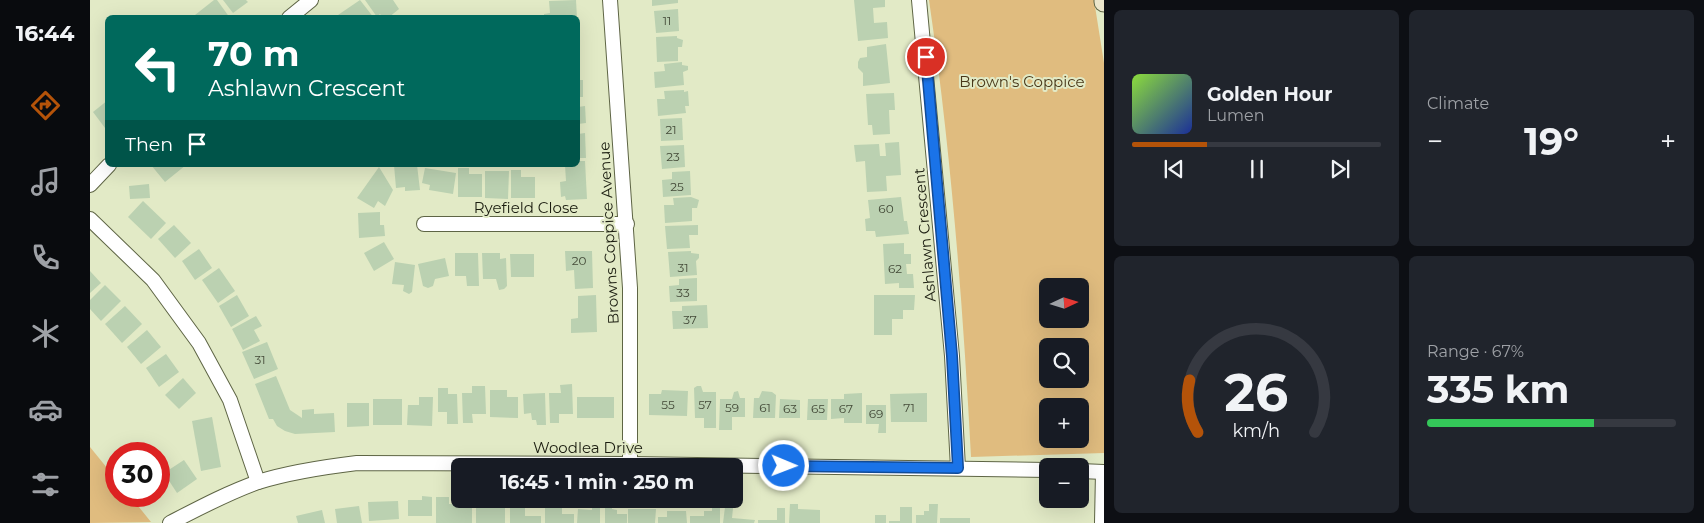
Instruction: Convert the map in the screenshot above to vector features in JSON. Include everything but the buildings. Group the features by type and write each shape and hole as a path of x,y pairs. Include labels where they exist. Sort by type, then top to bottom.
{"street":[{"path":"293,15 311,0"},
{"name":"Browns Coppice Avenue","path":"610,0 630,288 630,458"},
{"name":"Ashlawn Crescent","path":"919,0 952,356 958,468"},
{"path":"90,185 107,167"},
{"path":"90,219 153,280 199,343 230,400 258,482"},
{"name":"Ryefield Close","path":"424,224 627,224"},
{"name":"Woodlea Drive","path":"170,523 213,501 258,482 314,468 357,463 451,463"},
{"name":"Woodlea Drive","path":"743,465 1039,470"},
{"path":"1089,471 1104,472 1102,523"}],"green space":[{"name":"Brown's Coppice","path":"929,0 1094,0 1104,63 1104,453 971,457 955,228 944,114"},
{"path":"90,447 105,465 105,507 139,507 151,522 90,523"}],"route":[{"path":"784,466 958,468 952,356 926,57"}]}
